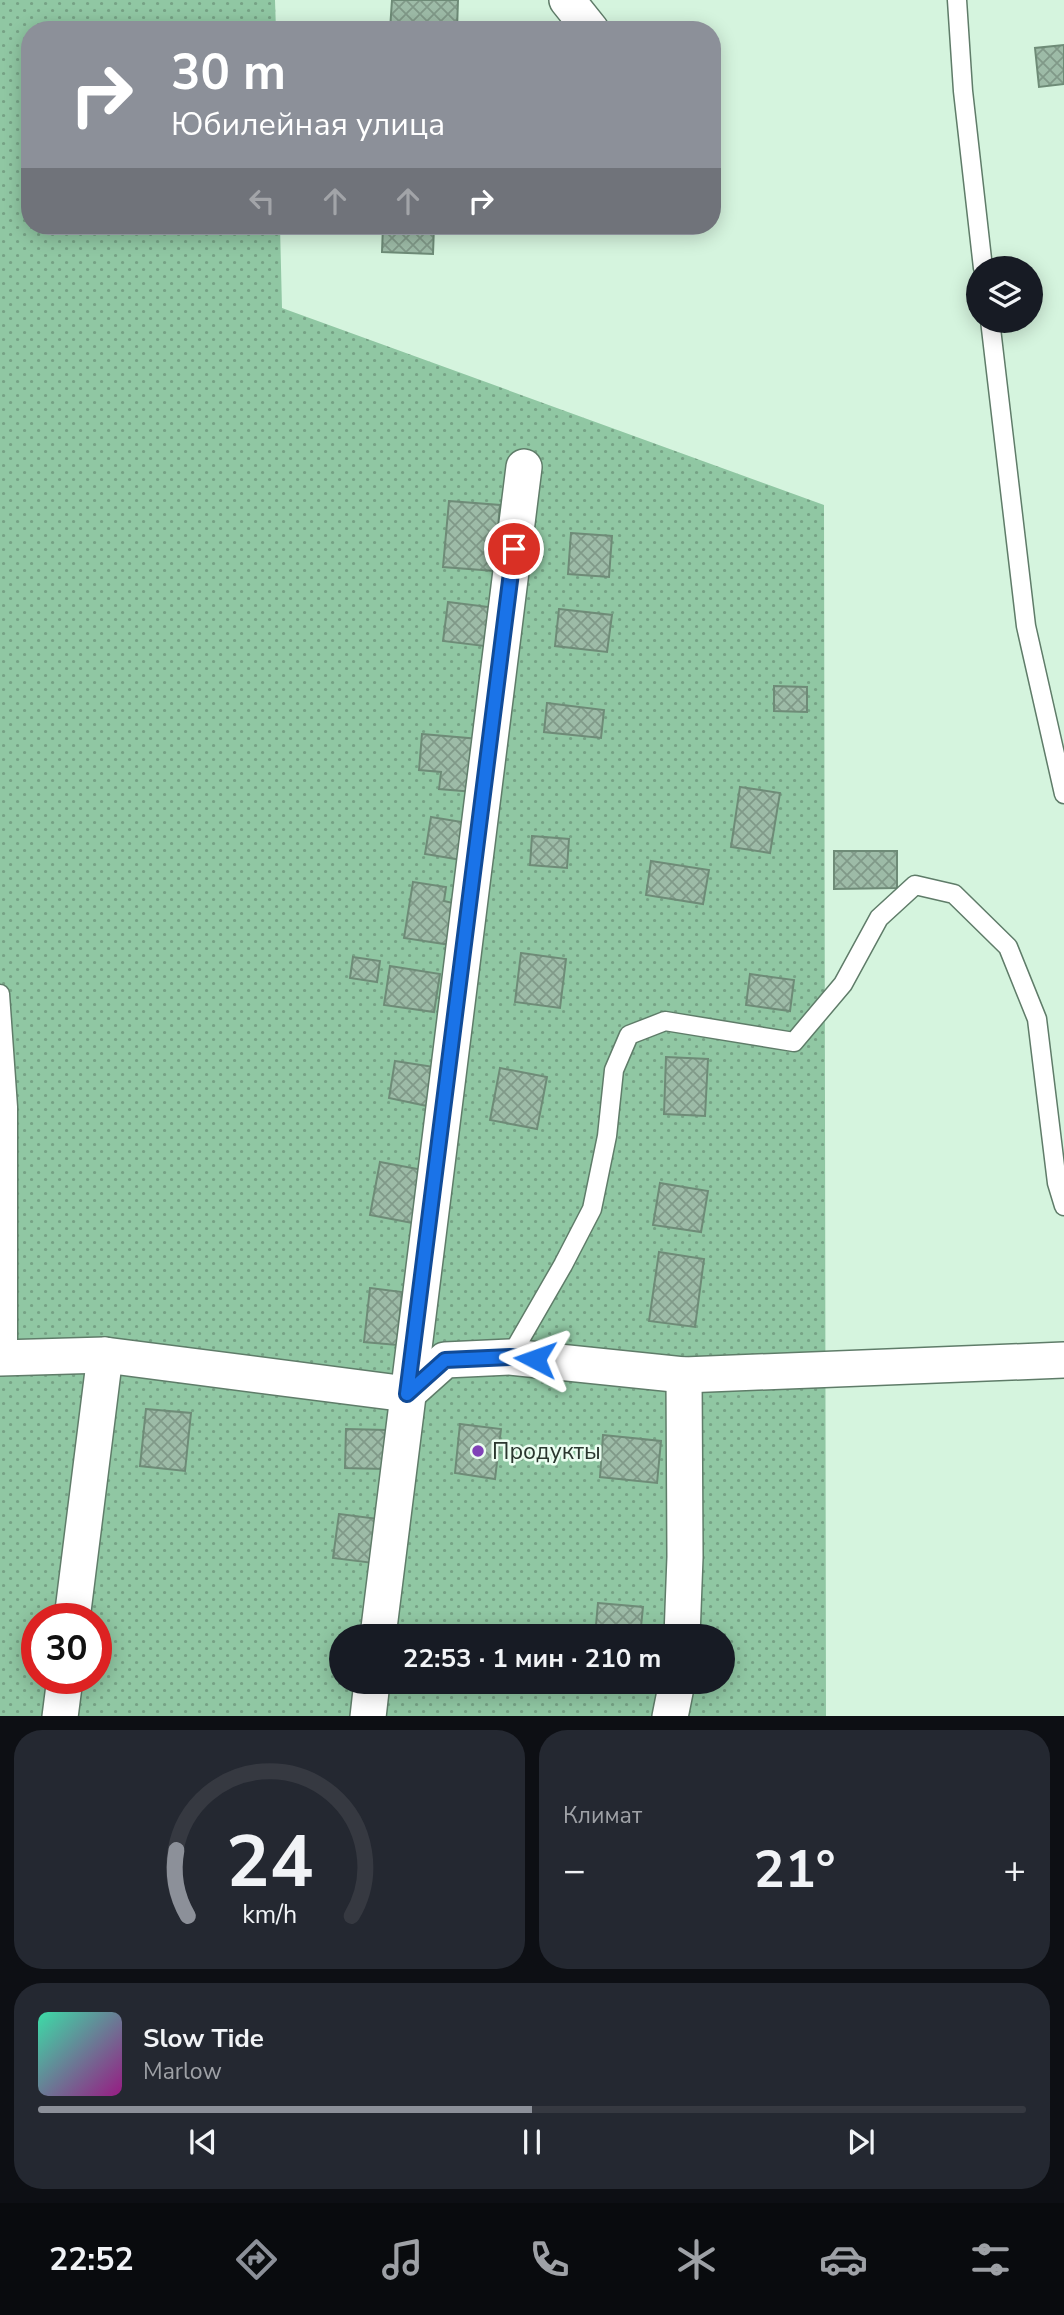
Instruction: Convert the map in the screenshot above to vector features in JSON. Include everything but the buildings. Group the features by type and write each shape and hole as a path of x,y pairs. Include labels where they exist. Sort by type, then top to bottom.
{"street":[{"path":"567,0 584,21"},
{"path":"379,1624 524,467"},
{"path":"74,1603 105,1355"},
{"path":"4,1358 105,1355 407,1394 445,1360 510,1357 684,1376 1064,1360"},
{"path":"682,1624 685,1557 684,1376"},
{"path":"60,1716 63,1694"},
{"path":"368,1716 371,1694"},
{"path":"670,1716 675,1694"}],"lane":[{"path":"957,0 962,91 982,256"},
{"path":"992,333 1026,626 1064,794"},
{"path":"510,1357 564,1265 592,1209 607,1136 614,1069 629,1035 665,1020 794,1042 843,984 878,918 915,886 954,894 1008,947 1037,1019 1057,1183 1064,1206"},
{"path":"0,994 8,1107 4,1358"}],"green space":[{"path":"0,0 275,0 276,21 21,21 21,235 280,235 282,308 824,505 826,1716 0,1716"}],"place":[{"name":"Продукты","path":"478,1451"}],"route":[{"path":"514,549 407,1394 445,1360 510,1357 535,1359"}]}
